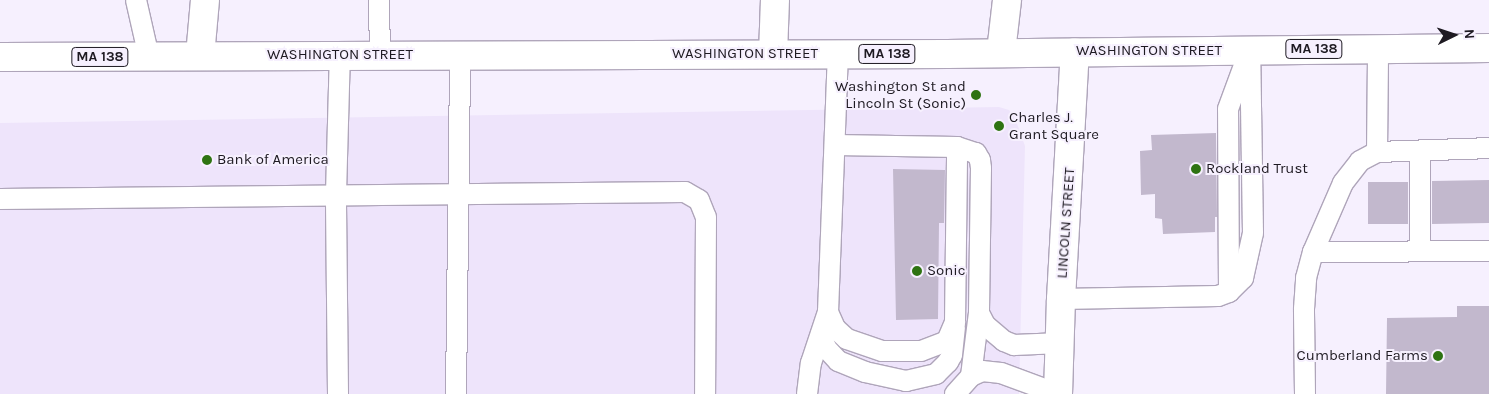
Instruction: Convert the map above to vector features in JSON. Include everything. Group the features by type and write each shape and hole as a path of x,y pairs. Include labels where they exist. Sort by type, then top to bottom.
{"main road":[{"path":"200,56 205,0"},
{"path":"773,54 775,0"},
{"path":"1001,52 1007,0"},
{"name":"WASHINGTON STREET","path":"0,57 838,54 1489,48"},
{"name":"LINCOLN STREET","path":"1058,394 1061,298 1075,52"}],"lane":[{"path":"136,0 149,57"},
{"path":"379,0 380,55"},
{"path":"1377,152 1378,49"},
{"path":"1061,298 1218,296 1229,292 1243,278 1253,233 1250,50"},
{"path":"456,394 460,54"},
{"path":"807,393 811,363 828,312 838,54"},
{"path":"338,394 336,194 340,55"},
{"path":"835,145 957,148 976,153 980,160 980,313 970,376"},
{"path":"821,334 826,348 838,361 865,372 906,381 936,374 948,362 952,355 955,322 957,148"},
{"path":"1305,394 1304,300 1306,278 1313,252 1347,177 1360,161 1377,152 1489,148"},
{"path":"1420,151 1420,251"},
{"path":"0,200 217,199 336,194 685,192 699,200 706,217 705,394"},
{"path":"1313,252 1489,251"},
{"path":"828,312 835,328 847,339 882,351 921,351 942,344 952,334 955,322"},
{"path":"980,313 985,325 1004,341 1014,345 1060,343"},
{"path":"955,394 970,376 982,371 992,371 1058,394"}],"shaded area":[{"path":"999,107 1009,110 1015,118 1025,146 1019,394 0,394 0,123"}],"building":[{"name":"Rockland Trust","path":"1216,133 1217,217 1215,217 1215,232 1163,234 1162,219 1155,218 1155,194 1141,195 1140,151 1152,150 1151,135"},
{"name":"Sonic","path":"893,169 945,170 944,223 939,223 938,319 896,320"},
{"path":"1489,180 1489,223 1432,224 1432,181"},
{"path":"1368,182 1408,182 1408,224 1368,224"},
{"name":"Cumberland Farms","path":"1457,306 1489,306 1489,394 1386,394 1387,318 1457,317"}],"place":[{"name":"Washington St and Lincoln St (Sonic)","path":"976,95"},
{"name":"Charles J. Grant Square","path":"999,126"},
{"name":"Bank of America","path":"207,160"},
{"name":"Rockland Trust","path":"1196,169"},
{"name":"Sonic","path":"917,271"},
{"name":"Cumberland Farms","path":"1438,356"}]}
